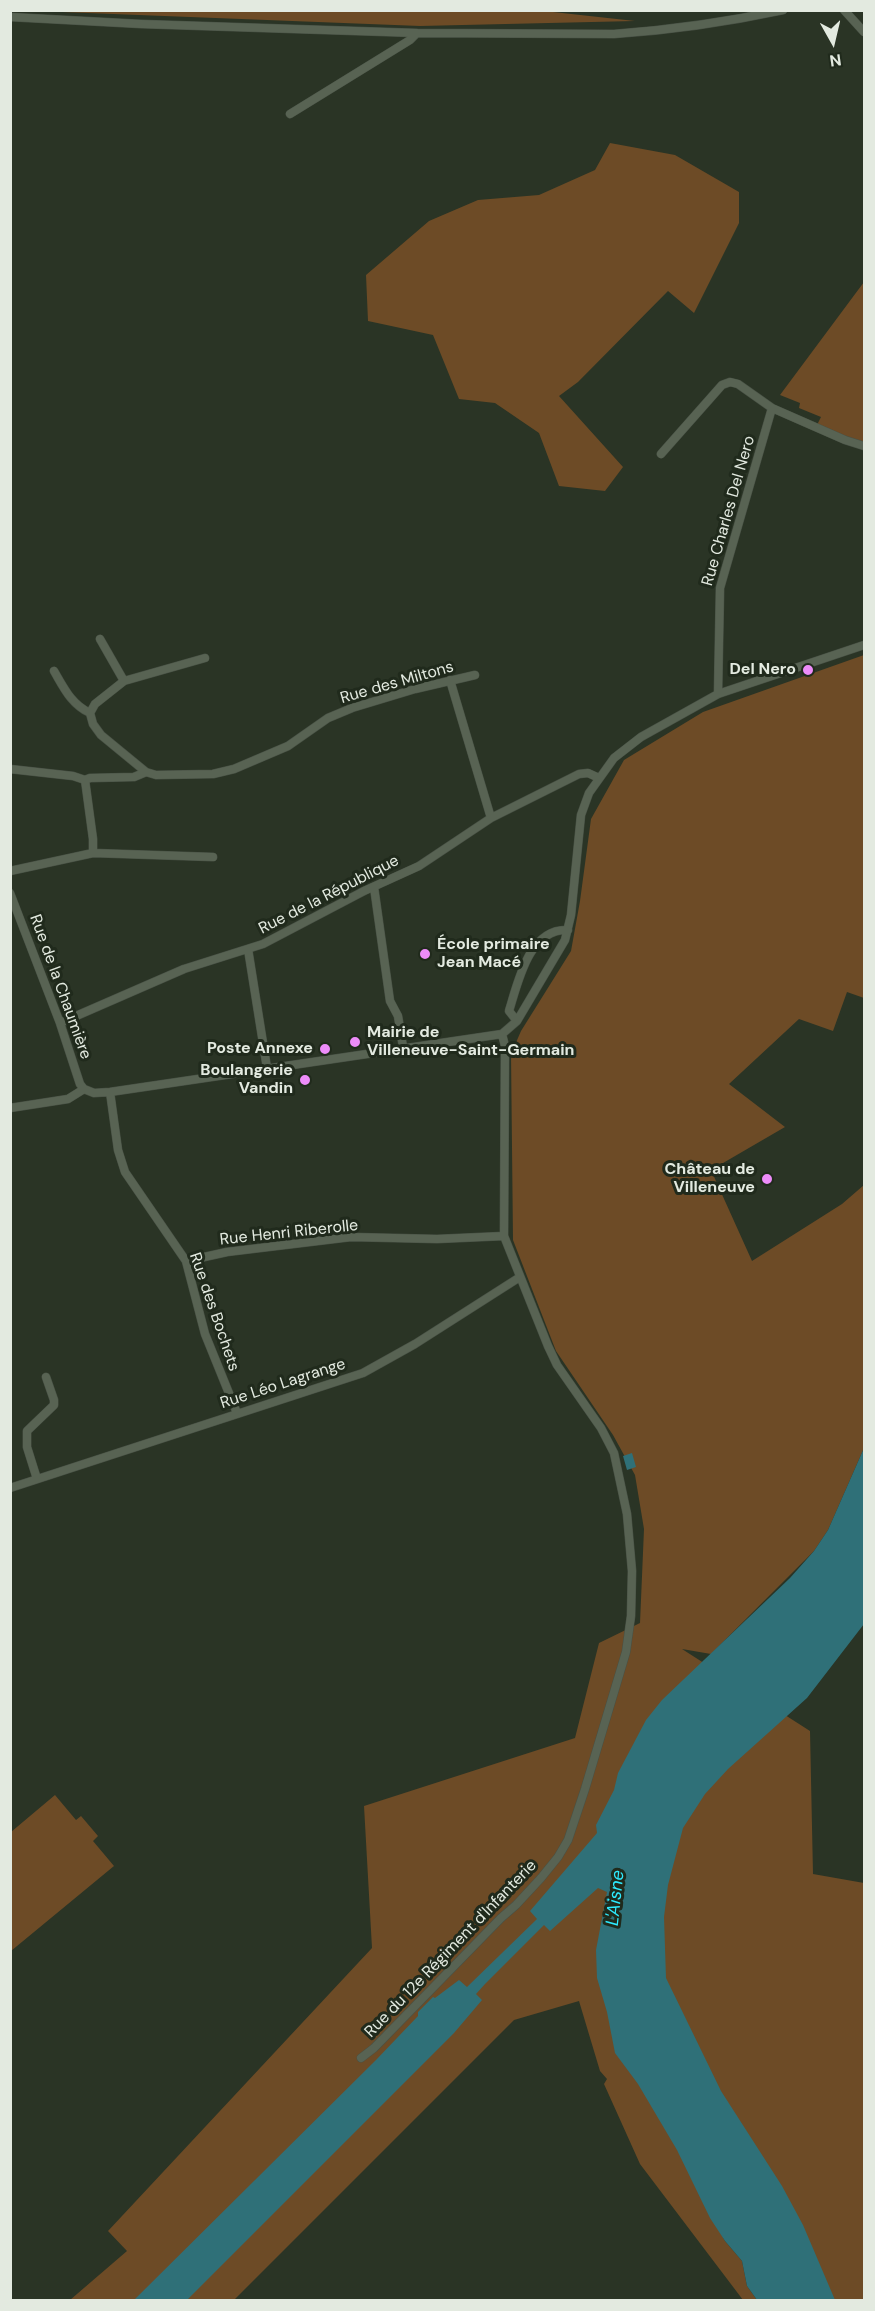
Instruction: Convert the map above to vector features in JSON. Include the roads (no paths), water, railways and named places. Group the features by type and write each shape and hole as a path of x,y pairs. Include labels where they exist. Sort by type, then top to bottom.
{"street":[{"path":"10,17 141,24 417,33 614,34 726,22 783,10"},
{"path":"844,10 864,32"},
{"path":"290,114 410,40 417,33"},
{"path":"661,454 726,383 738,384 772,408 864,446"},
{"name":"Rue Charles Del Nero","path":"718,694 720,588 772,408"},
{"path":"100,639 124,681"},
{"path":"10,1107 68,1099 84,1089 94,1093 110,1092 502,1034 515,1019 558,954 568,930 581,815 589,793 614,758 641,737 718,694 864,645"},
{"path":"146,772 101,735 93,724 90,713 95,704 124,681 205,658"},
{"path":"54,671 71,699 80,708 90,713"},
{"name":"Rue des Miltons","path":"10,769 74,776 85,780 134,777 146,772 156,775 213,774 234,769 288,746 328,718 352,708 475,675"},
{"path":"450,680 491,818"},
{"name":"Rue de la République","path":"60,1023 184,969 263,944 419,866 491,818 583,773 598,778"},
{"path":"85,780 93,853"},
{"path":"10,871 93,853 213,857"},
{"path":"374,887 390,1001 398,1016 403,1047"},
{"name":"Rue de la Chaumière","path":"10,893 60,1023 80,1084 84,1089"},
{"path":"515,1019 509,1011 523,967 534,948 542,939 558,930 568,930"},
{"path":"248,950 267,1068"},
{"name":"Rue du 12e Régiment d'Infanterie","path":"360,2058 374,2048 516,1905 558,1857 568,1840 585,1789 626,1652 631,1616 632,1570 627,1514 614,1453 602,1428 557,1365 504,1236 505,1046 502,1034"},
{"name":"Rue des Bochets","path":"110,1092 118,1150 125,1172 186,1261 202,1326 237,1413"},
{"name":"Rue Henri Riberolle","path":"186,1261 227,1252 351,1237 436,1239 504,1236"},
{"name":"Rue Léo Lagrange","path":"10,1488 363,1373 415,1344 520,1277"},
{"path":"37,1479 26,1438 30,1426 54,1405 46,1377"}],"water":[{"name":"L'Aisne","path":"864,1448 864,1624 807,1698 728,1769 705,1794 683,1828 668,1885 664,1917 666,1978 721,2091 782,2186 803,2225 835,2300 757,2300 747,2286 742,2261 710,2218 677,2150 638,2084 615,2053 597,1978 596,1950 607,1892 598,1888 550,1931 544,1925 485,1984 476,1994 482,2000 454,2033 187,2300 134,2300 376,2060 433,1997 435,1998 459,1980 467,1987 537,1919 530,1911 597,1833 596,1825 614,1790 618,1773 646,1720 662,1700 790,1578 814,1551 828,1530"},
{"path":"632,1453 636,1467 627,1470 623,1456"}],"place":[{"name":"Del Nero","path":"808,670"},
{"name":"École primaire Jean Macé","path":"425,954"},
{"name":"Mairie de Villeneuve-Saint-Germain","path":"355,1042"},
{"name":"Poste Annexe","path":"325,1049"},
{"name":"Boulangerie Vandin","path":"305,1080"},
{"name":"Château de Villeneuve","path":"767,1179"}]}
